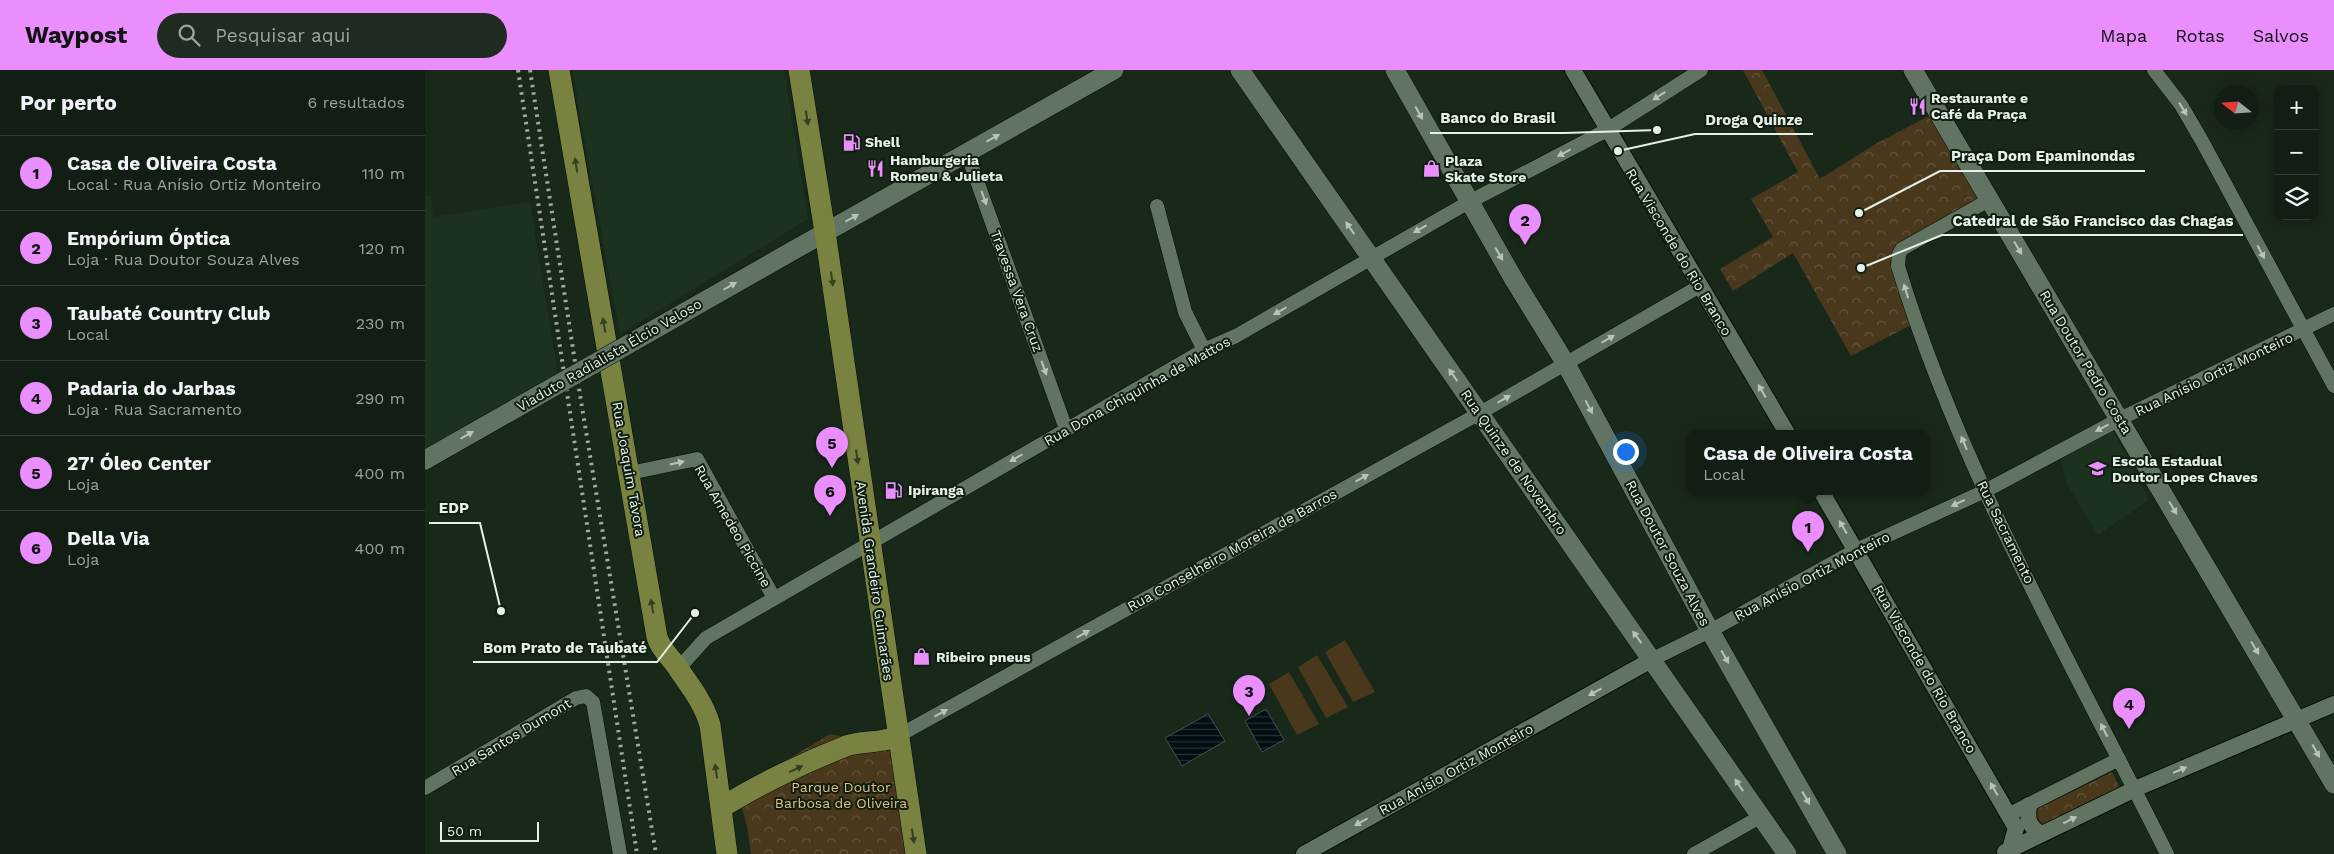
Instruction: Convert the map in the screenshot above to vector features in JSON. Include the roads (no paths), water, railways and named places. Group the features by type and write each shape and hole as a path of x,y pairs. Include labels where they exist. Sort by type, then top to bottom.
{"main road":[{"name":"Rua Joaquim Távora","path":"559,70 657,637 660,646 679,668 705,707 710,725 727,854"},
{"name":"Viaduto Radialista Élcio Veloso","path":"425,460 1113,70"},
{"name":"Rua Quinze de Novembro","path":"1240,70 1653,659 1787,854"},
{"name":"Rua Doutor Souza Alves","path":"1395,70 1469,202 1566,364 1711,631 1837,854"},
{"name":"Rua Doutor Pedro Costa","path":"1913,70 2298,719 2334,784"},
{"name":"Avenida Grandeiro Guimarães","path":"804,73 825,232 916,854"},
{"path":"722,808 745,793 848,745 889,740 898,736"}],"street":[{"name":"Rua Visconde do Rio Branco","path":"1573,70 1785,430"},
{"name":"Rua Dona Chiquinha de Mattos","path":"679,668 705,638 1204,350 1236,336 1370,257 1469,202 1607,130 1701,70"},
{"path":"2154,70 2181,105 2202,141 2334,386"},
{"name":"Travessa Vera Cruz","path":"967,152 1067,429"},
{"name":"Rua Sacramento","path":"1989,200 1909,244 1899,254 1898,266 1936,376 1985,491 2167,854"},
{"path":"1157,206 1185,312 1204,350"},
{"name":"Rua Conselheiro Moreira de Barros","path":"898,736 1566,364 1700,286"},
{"name":"Rua Anísio Ortiz Monteiro","path":"1304,854 1653,659 1711,631 1856,550 1985,491 2120,419 2303,331 2334,314"},
{"name":"Rua Amedeo Piccine","path":"629,474 697,459 774,598"},
{"name":"Rua Visconde do Rio Branco","path":"1823,495 2016,828 2008,852"},
{"name":"Rua Santos Dumont","path":"425,788 576,698 586,696 593,702 620,854"},
{"path":"2008,852 2135,789 2334,704"},
{"path":"2008,815 2119,759"},
{"path":"2029,805 2027,819 2031,827 2041,834"},
{"path":"1694,854 1760,817"}],"railway":[{"path":"518,70 637,854"},
{"path":"530,70 581,401 656,854"}],"place":[{"name":"Restaurante e Café da Praça","path":"1917,106"},
{"name":"Banco do Brasil","path":"1657,130"},
{"name":"Shell","path":"851,142"},
{"name":"Droga Quinze","path":"1618,151"},
{"name":"Hamburgeria Romeu & Julieta","path":"876,168"},
{"name":"Plaza Skate Store","path":"1431,169"},
{"name":"Praça Dom Epaminondas","path":"1859,213"},
{"name":"Empórium Óptica","path":"1525,245"},
{"name":"Catedral de São Francisco das Chagas","path":"1861,268"},
{"name":"27' Óleo Center","path":"832,468"},
{"name":"Escola Estadual Doutor Lopes Chaves","path":"2098,469"},
{"name":"Ipiranga","path":"894,490"},
{"name":"Della Via","path":"830,516"},
{"name":"Casa de Oliveira Costa","path":"1808,552"},
{"name":"EDP","path":"501,611"},
{"name":"Bom Prato de Taubaté","path":"695,613"},
{"name":"Ribeiro pneus","path":"922,657"},
{"name":"Taubaté Country Club","path":"1249,716"},
{"name":"Padaria do Jarbas","path":"2129,729"}],"park label":[{"name":"Parque Doutor Barbosa de Oliveira","path":"841,796"}]}
